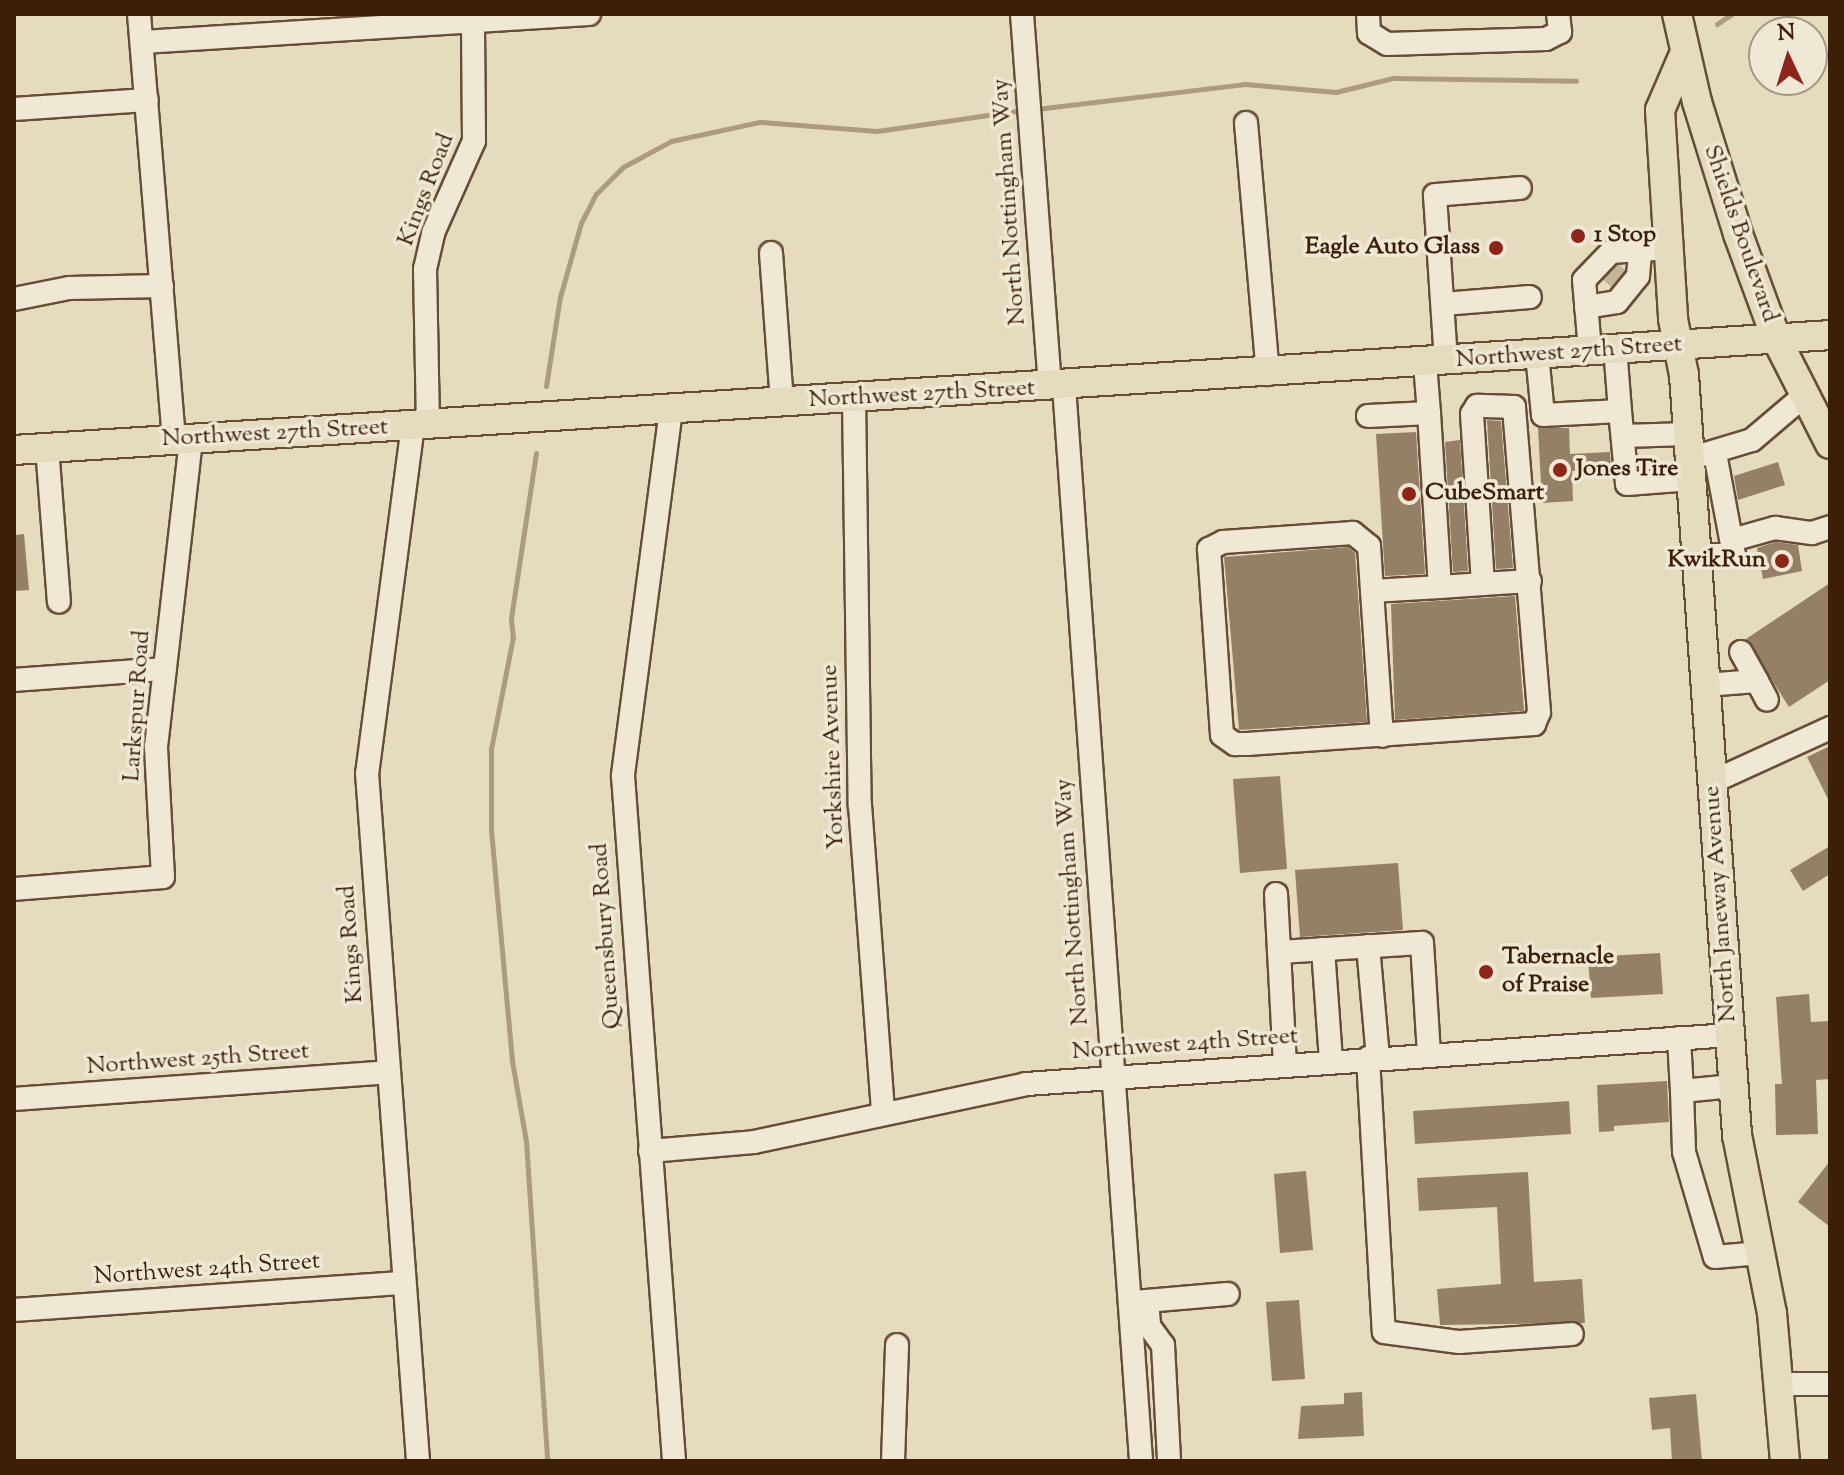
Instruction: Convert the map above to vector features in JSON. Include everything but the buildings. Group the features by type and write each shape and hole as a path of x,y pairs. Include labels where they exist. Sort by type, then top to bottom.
{"main road":[{"name":"Shields Boulevard","path":"1677,14 1718,174 1776,338 1830,444"},
{"name":"North Janeway Avenue","path":"1685,52 1660,110 1669,248 1678,345 1696,455 1696,555 1733,1086 1742,1173 1760,1253 1780,1384 1785,1461"},
{"name":"Northwest 27th Street","path":"14,450 1268,374 1830,335"}],"street":[{"name":"Larkspur Road","path":"14,889 163,877 156,747 165,669 182,439 162,286 139,14"},
{"path":"142,42 589,14"},
{"name":"North Nottingham Way","path":"1022,14 1030,132 1057,386 1111,1076 1138,1302 1141,1456"},
{"path":"1368,14 1369,33 1387,44 1546,39 1560,32 1558,14"},
{"name":"Kings Road","path":"418,1461 387,1072 367,746 420,425 425,269 433,233 474,141 478,102 473,22"},
{"path":"15,102 147,100"},
{"path":"1246,123 1268,374"},
{"path":"1440,587 1429,413 1443,304 1435,195 1520,188"},
{"path":"1586,307 1611,305 1611,252 1669,248"},
{"path":"1640,251 1641,270 1584,280 1586,307 1620,411 1627,484 1696,455 1752,440 1805,395"},
{"path":"771,253 782,403"},
{"path":"14,299 69,288 162,286"},
{"path":"1443,304 1530,297"},
{"path":"1537,354 1543,415 1620,411"},
{"name":"Yorkshire Avenue","path":"854,398 860,805 883,1113"},
{"path":"1382,736 1369,546 1353,533 1223,542 1209,549 1222,735 1235,744 1382,736 1534,724 1539,712 1519,414 1509,405 1484,406 1472,414 1483,584"},
{"name":"Queensbury Road","path":"671,410 624,747 624,824 674,1461"},
{"path":"1368,416 1429,413"},
{"path":"1623,436 1696,455"},
{"path":"47,447 59,602"},
{"path":"1696,455 1732,540 1734,555 1696,555"},
{"path":"1732,540 1775,528 1812,533 1830,527"},
{"path":"1372,591 1530,581"},
{"path":"1705,685 1762,690 1741,652"},
{"path":"14,680 165,669"},
{"path":"1712,782 1830,728"},
{"path":"1276,894 1285,1063"},
{"path":"1279,952 1422,943 1429,1054"},
{"path":"1368,946 1384,1332 1459,1342 1572,1334"},
{"path":"1323,949 1331,1060"},
{"name":"Northwest 24th Street","path":"650,1151 754,1142 988,1089 1285,1063 1730,1035"},
{"path":"1679,1038 1684,1152 1715,1257 1760,1253"},
{"name":"Northwest 25th Street","path":"14,1099 387,1072"},
{"path":"1682,1091 1733,1086"},
{"name":"Northwest 24th Street","path":"14,1310 404,1283"},
{"path":"1141,1456 1169,1454 1163,1345 1149,1326 1138,1302 1228,1294"},
{"path":"893,1461 897,1345"},
{"path":"1780,1384 1830,1384"}],"waterway":[{"path":"1717,24 1732,14"},
{"path":"1036,109 1245,84 1336,92 1393,78 1576,81"},
{"path":"546,386 560,297 581,223 596,194 623,167 671,141 760,122 877,131 1022,110"},
{"path":"536,453 511,619 513,637 491,749 491,830 512,1061 526,1141 547,1461"}],"tunnel":[{"path":"1606,268 1620,280"}],"place":[{"name":"1 Stop","path":"1578,236"},
{"name":"Eagle Auto Glass","path":"1496,248"},
{"name":"Jones Tire","path":"1560,470"},
{"name":"CubeSmart","path":"1409,494"},
{"name":"KwikRun","path":"1782,561"},
{"name":"Tabernacle of Praise","path":"1486,972"}]}
